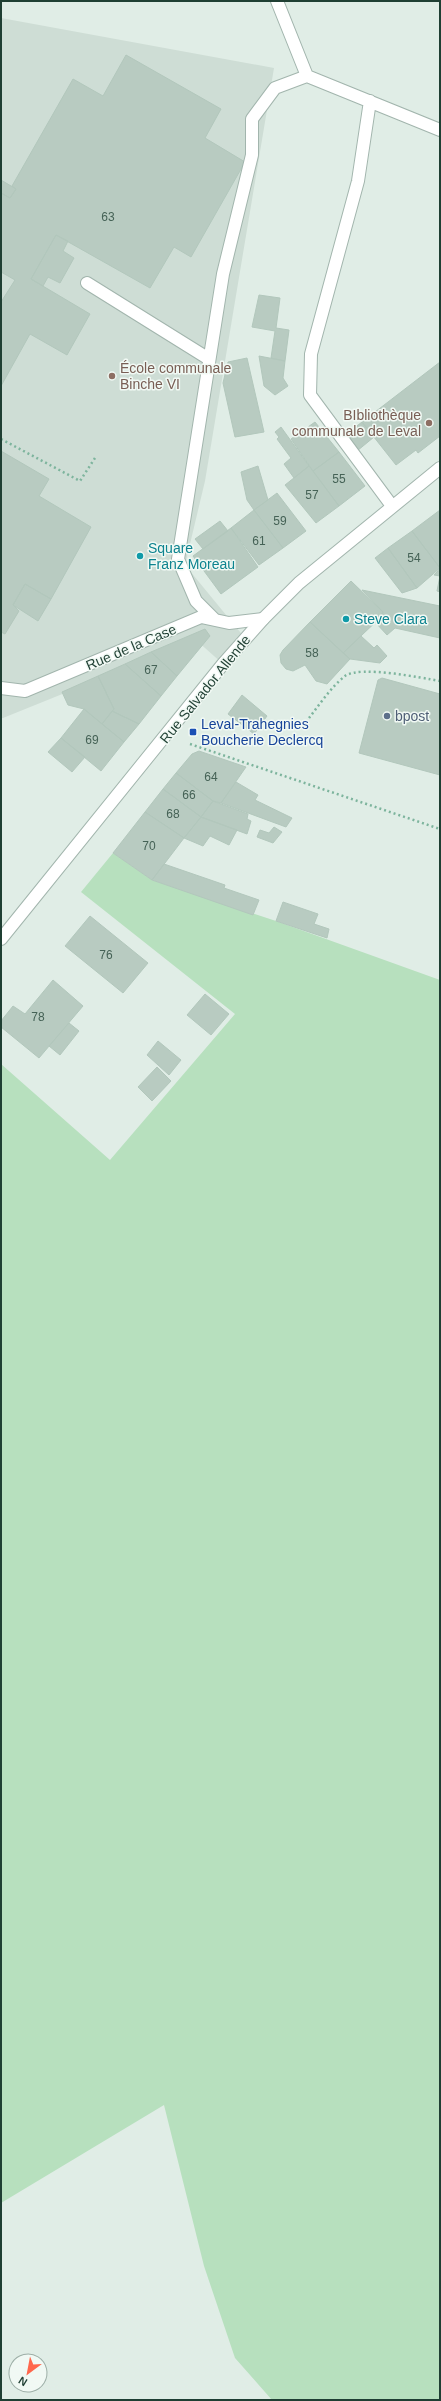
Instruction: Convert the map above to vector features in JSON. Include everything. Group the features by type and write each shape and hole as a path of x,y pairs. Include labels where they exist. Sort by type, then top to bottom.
{"street":[{"path":"278,1 307,76"},
{"path":"215,620 196,601 178,559 223,274 252,155 252,119 276,88 307,76 440,130"},
{"path":"370,101 358,181 311,354 310,395 392,506"},
{"path":"87,283 209,359"},
{"name":"Rue Salvador Allende","path":"1,940 167,736 223,664 263,619 299,583 440,468"},
{"name":"Rue de la Case","path":"1,688 25,691 200,617 229,622 263,619"}],"path":[{"path":"1,439 80,481 95,458"},
{"path":"309,718 346,675 360,672 420,677 440,681"},
{"path":"167,736 440,829"}],"shaded area":[{"name":"École communale Binche VI","path":"1,18 274,68 205,481 185,565 245,638 223,664 196,640 3,718 1,718"}],"green space":[{"path":"113,853 152,880 276,921 440,980 440,2400 272,2400 235,2358 204,2266 164,2105 1,2203 1,1064 110,1160 235,1014 81,892"}],"building":[{"path":"126,55 221,109 205,138 245,162 191,257 174,247 150,288 56,235 31,279 90,314 67,355 30,334 1,386 1,302 15,280 1,272 1,193 10,198 16,189 12,186 73,79 103,96"},
{"path":"1,180 16,189 10,198 1,193"},
{"path":"56,235 68,241 63,251 74,258 60,283 48,277 43,286 31,279"},
{"path":"259,295 280,298 276,328 289,330 285,361 271,358 275,331 252,327"},
{"path":"259,356 285,361 283,378 288,386 275,395 264,386"},
{"path":"247,358 264,432 235,437 223,383 228,362"},
{"path":"440,362 440,436 418,453 416,450 396,465 362,422"},
{"path":"315,422 339,452 313,471 291,439"},
{"path":"362,422 374,437 357,451 345,435"},
{"path":"281,427 309,466 294,478 284,464 291,458 277,439 279,437 275,432"},
{"path":"1,451 49,479 39,496 91,527 51,599 25,584 13,605 19,611 5,634 1,632"},
{"path":"339,452 365,486 339,506 313,471"},
{"path":"258,466 268,500 254,510 247,500 241,472"},
{"path":"309,466 339,506 316,523 285,485"},
{"path":"277,493 306,531 283,548 254,510"},
{"path":"254,510 283,548 259,565 231,528"},
{"path":"440,510 440,568 412,531"},
{"path":"220,521 228,531 203,549 195,539"},
{"path":"231,528 258,567 221,594 193,556"},
{"path":"412,531 440,568 417,588 388,548"},
{"path":"388,548 417,588 402,593 375,558"},
{"path":"440,570 440,576 434,575 438,571"},
{"path":"440,576 440,592 437,591"},
{"name":"Steve Clara","path":"351,581 383,612 382,616 343,653 310,622"},
{"path":"25,584 51,599 38,621 13,605"},
{"path":"362,590 440,606 440,638 395,628 387,635 375,622 383,612"},
{"path":"310,622 350,659 327,684 316,681 305,665 293,671 286,669 281,663 280,655 283,650"},
{"path":"205,629 210,636 177,676 151,652"},
{"path":"361,636 374,648 377,645 387,656 380,663 350,659 343,653"},
{"path":"151,652 177,676 161,696 125,664"},
{"path":"125,664 161,696 139,724 112,711 114,709 98,676"},
{"path":"98,676 114,709 102,724 84,709 68,705 62,692"},
{"path":"382,678 440,694 440,775 359,753 378,680"},
{"path":"242,695 267,716 254,734 228,714"},
{"path":"84,709 124,742 101,771 61,738"},
{"path":"112,711 139,724 124,742 102,724"},
{"path":"61,738 85,757 72,772 48,752"},
{"path":"199,751 246,767 221,803 213,801 176,773 192,754"},
{"path":"176,773 213,801 201,817 163,789"},
{"path":"236,782 258,795 255,800 292,818 286,827 221,803"},
{"path":"163,789 201,817 184,838 145,812"},
{"path":"213,801 248,814 247,819 251,821 247,834 201,817"},
{"path":"145,812 184,838 152,880 113,853"},
{"path":"201,817 237,830 229,845 210,836 203,846 184,838"},
{"path":"274,827 282,832 273,843 257,837 260,830 269,833"},
{"path":"164,864 225,885 224,888 259,900 253,915 152,880"},
{"path":"283,902 318,914 314,924 329,929 327,938 276,921"},
{"path":"90,916 148,963 123,993 65,946"},
{"path":"53,980 83,1006 39,1058 1,1027 1,1021 13,1006 25,1014"},
{"path":"205,994 229,1014 211,1035 187,1015"},
{"path":"69,1023 79,1031 60,1055 49,1046"},
{"path":"158,1041 181,1060 169,1075 147,1055"},
{"path":"157,1067 171,1081 152,1101 138,1087"}],"place":[{"name":"École communale Binche VI","path":"112,376"},
{"name":"BIbliothèque communale de Leval","path":"429,423"},
{"name":"Square Franz Moreau","path":"140,556"},
{"name":"Steve Clara","path":"346,619"},
{"name":"bpost","path":"387,716"},
{"name":"Leval-Trahegnies Boucherie Declercq","path":"193,732"}]}
